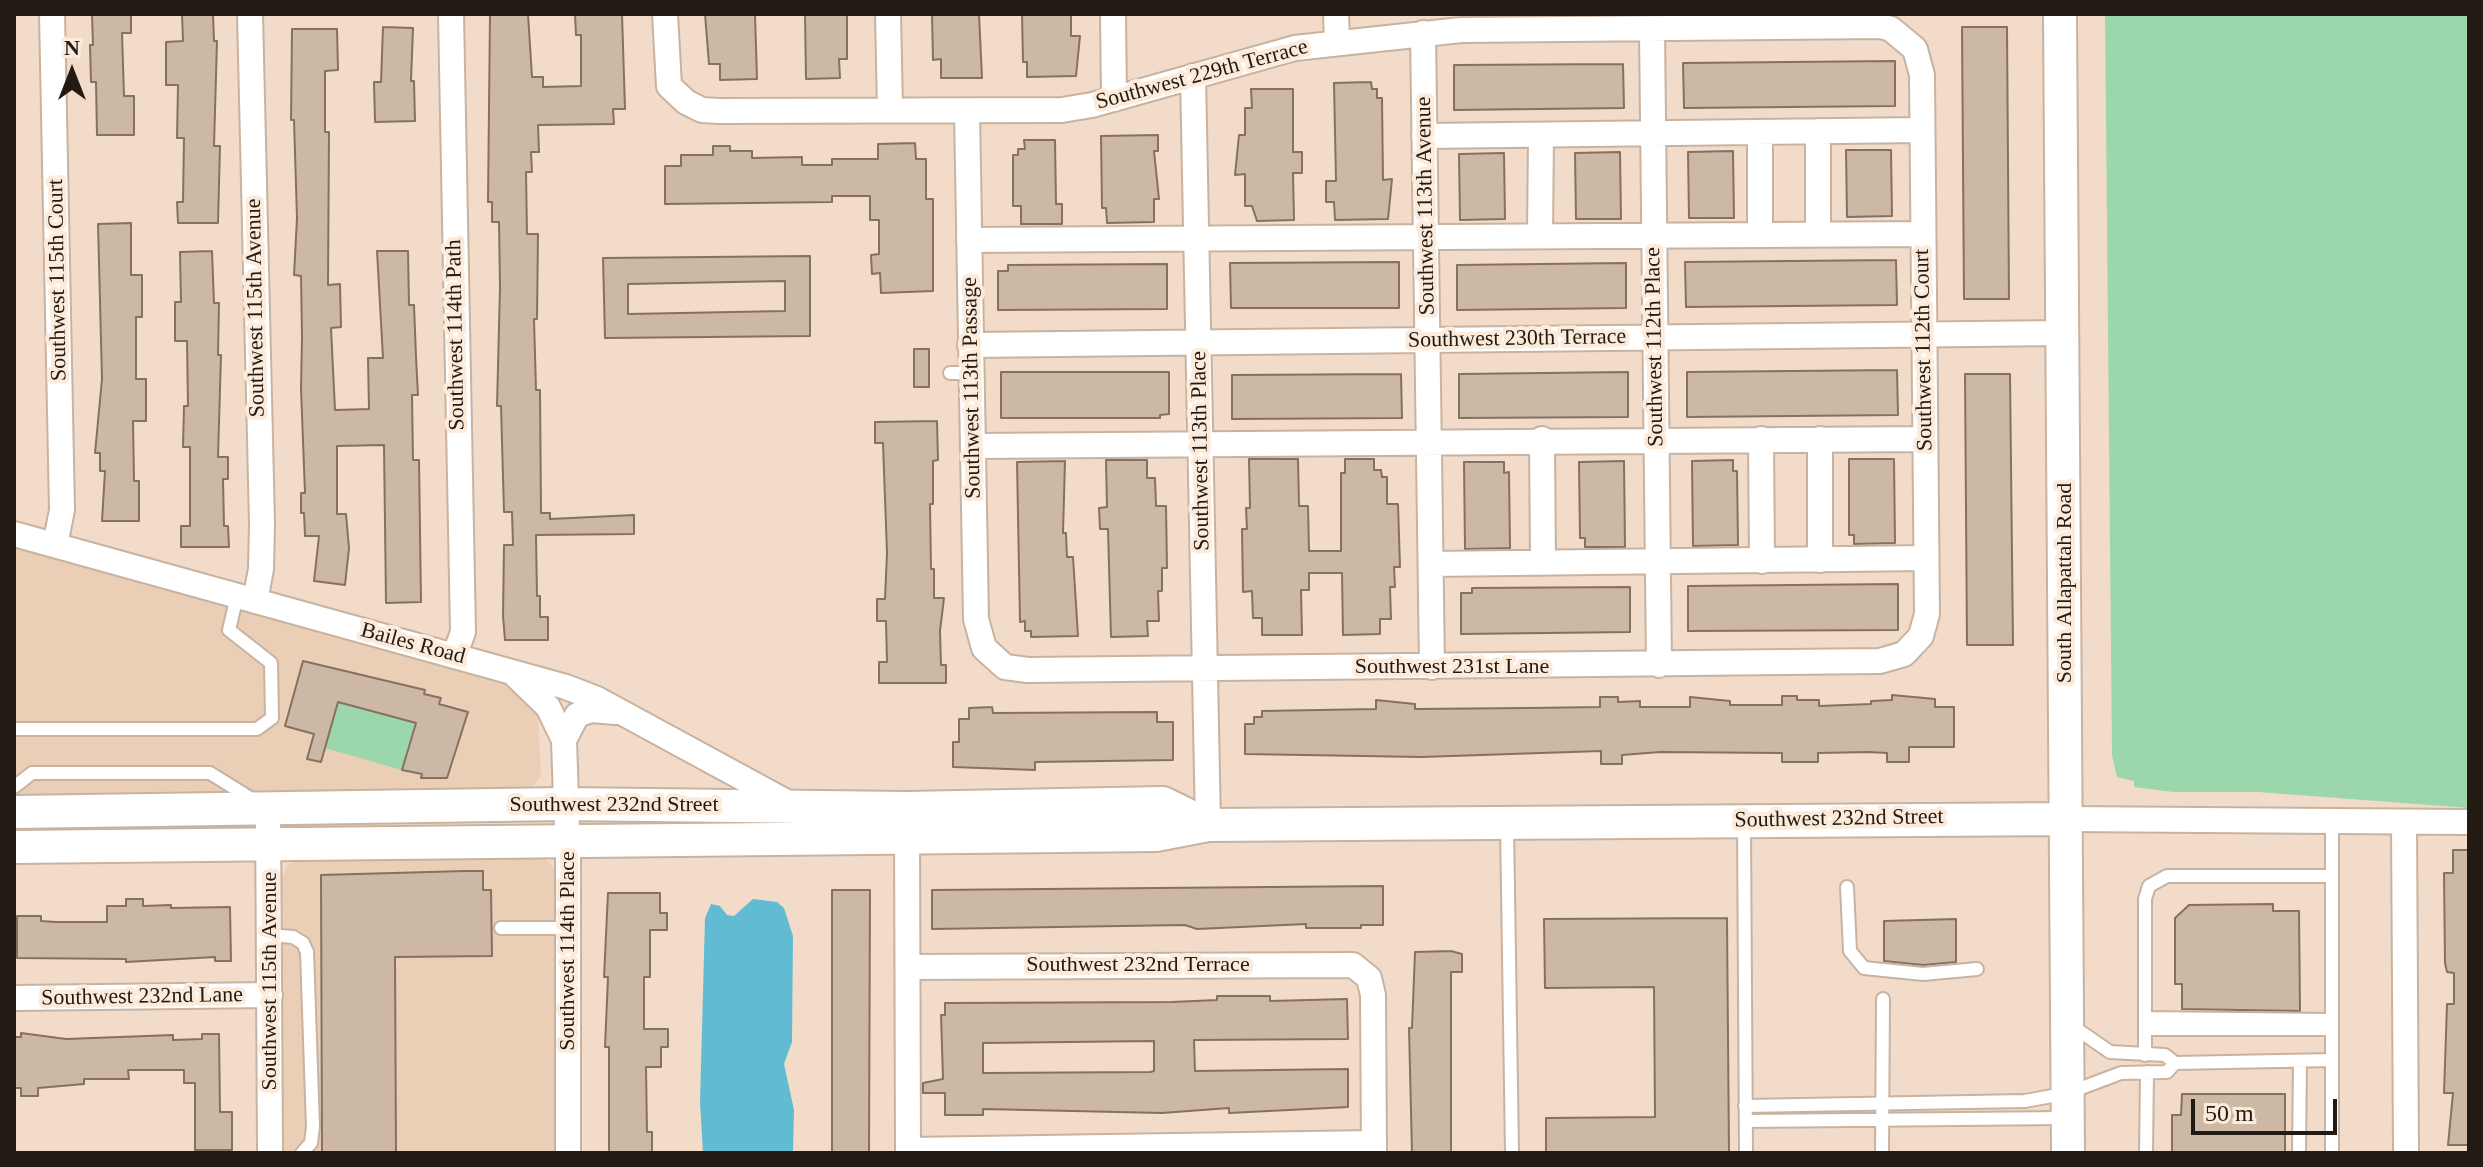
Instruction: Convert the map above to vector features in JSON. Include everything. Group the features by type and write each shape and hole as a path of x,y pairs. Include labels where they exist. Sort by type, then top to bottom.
{"street":[{"name":"Southwest 115th Court","path":"52,14 62,496 55,545"},
{"name":"Southwest 115th Avenue","path":"246,599 262,565 250,14"},
{"name":"Southwest 114th Path","path":"451,14 463,632 455,654"},
{"name":"Southwest 229th Terrace","path":"665,14 666,73 676,95 710,111 1062,110 1114,99 1295,48 1423,33 1881,26 1900,35 1915,49"},
{"path":"888,14 890,110"},
{"path":"1113,14 1114,99"},
{"path":"1336,14 1337,42"},
{"name":"South Allapattah Road","path":"2060,14 2068,1153"},
{"name":"Southwest 112th Place","path":"1652,29 1659,665"},
{"name":"Southwest 113th Avenue","path":"1423,33 1432,667"},
{"name":"Southwest 112th Court","path":"1912,649 1926,620 1922,75 1915,49"},
{"name":"Southwest 113th Place","path":"1193,76 1208,825"},
{"name":"Southwest 113th Passage","path":"967,112 970,345 960,373 973,446 976,619 980,641 993,659"},
{"path":"1424,136 1921,130"},
{"path":"1818,131 1818,233"},
{"path":"1760,132 1760,233"},
{"path":"1540,236 1541,135"},
{"path":"969,240 1922,234"},
{"name":"Southwest 230th Terrace","path":"970,345 2063,333"},
{"path":"973,446 1542,439 1925,439"},
{"path":"1542,439 1543,563"},
{"path":"1761,439 1762,561"},
{"path":"1820,439 1820,560"},
{"name":"Bailes Road","path":"14,534 566,687 622,712 792,805"},
{"path":"1431,564 1926,558"},
{"name":"Southwest 231st Lane","path":"993,659 1005,667 1028,670 1659,665 1887,661 1912,649"},
{"name":"Southwest 114th Place","path":"512,672 548,707 564,740 564,804 568,840 568,1153"},
{"path":"564,740 572,720 584,712 622,712"},
{"name":"Southwest 232nd Street","path":"14,812 564,804 792,805 907,822 1156,835 1208,825 1507,822 2067,819 2469,822"},
{"name":"Southwest 115th Avenue","path":"268,809 270,1153"},
{"path":"907,822 908,1151 1374,1148"},
{"name":"Southwest 232nd Street","path":"14,847 568,840 907,822"},
{"path":"2404,823 2406,1153"},
{"name":"Southwest 232nd Terrace","path":"908,967 1347,964 1366,974 1373,995 1374,1148"},
{"name":"Southwest 232nd Lane","path":"14,998 270,995"}],"lane":[{"path":"14,729 257,729 272,718 271,663 229,630 246,599"},
{"path":"14,787 32,773 210,773 268,809"},
{"path":"1744,820 1746,1153"},
{"path":"1507,822 1512,1153"},
{"path":"2332,823 2332,1153"},
{"path":"2145,1055 2146,895 2153,882 2173,876 2332,876"},
{"path":"1847,887 1850,951 1864,968 1923,974 1977,969"},
{"path":"501,928 568,928"},
{"path":"269,935 293,937 303,943 307,952 313,1127 311,1143 302,1153"},
{"path":"1882,1153 1883,999"},
{"path":"2068,1023 2103,1050 2117,1054 2165,1055 2175,1063 2332,1060"},
{"path":"2146,1024 2332,1024"},
{"path":"2299,1153 2300,1061"},
{"path":"1746,1121 1882,1120 2068,1106 2115,1074 2167,1072 2175,1063"},
{"path":"2146,1153 2147,1072"},
{"path":"1745,1106 2025,1101 2068,1106"}],"shaded area":[{"path":"14,544 505,683 520,693 538,716 541,776 529,791 14,798"},
{"path":"304,854 541,856 551,864 557,876 559,1153 280,1153 278,886 287,866"}],"green space":[{"path":"2105,14 2469,14 2469,808 2258,792 2173,792 2134,787 2134,781 2117,777 2112,756"},
{"path":"338,702 416,723 402,770 325,748"}],"water":[{"path":"753,899 777,902 784,908 793,936 792,1042 784,1064 794,1110 793,1153 703,1153 700,1102 705,918 711,904 734,916"}],"building":[{"path":"92,14 131,14 131,33 122,33 124,96 134,96 134,135 97,135 96,82 91,82"},
{"path":"182,14 213,14 214,41 217,41 214,146 220,146 218,223 178,223 177,202 183,202 184,138 177,138 178,85 166,85 166,42 183,41"},
{"path":"490,14 528,14 532,77 543,77 543,87 581,86 581,35 576,35 575,14 622,14 625,109 613,109 614,124 538,125 539,152 531,152 532,172 526,172 527,234 538,234 537,319 534,319 536,390 540,390 541,513 550,513 550,519 634,515 634,534 536,535 537,596 540,596 540,617 548,617 548,640 505,640 504,545 513,545 512,512 504,512 501,406 497,406 499,222 492,222 492,202 488,202"},
{"path":"705,14 755,14 757,79 720,80 720,64 709,64"},
{"path":"805,14 847,14 847,59 839,59 840,78 806,79"},
{"path":"932,14 979,14 982,78 941,78 941,59 933,60"},
{"path":"1022,14 1071,14 1071,36 1080,36 1076,76 1027,77 1027,62 1023,62"},
{"path":"383,27 413,28 411,81 414,81 415,121 375,122 374,82 381,82"},
{"path":"1962,27 2007,27 2009,299 1964,299"},
{"path":"292,29 337,29 338,70 325,71 325,132 329,132 328,285 340,284 341,327 331,328 335,410 369,409 368,358 383,358 377,251 408,251 409,305 414,305 418,395 412,395 413,460 419,460 421,602 386,603 384,445 337,446 337,514 346,514 349,548 345,585 314,581 319,536 305,536 304,513 301,513 301,493 305,493 301,276 294,275 297,218 294,120 291,120"},
{"path":"1895,61 1895,106 1684,108 1683,63"},
{"path":"1623,64 1624,108 1454,110 1454,65"},
{"path":"1371,82 1372,89 1377,89 1377,98 1382,98 1383,180 1392,179 1388,219 1335,220 1334,202 1326,202 1326,181 1336,181 1334,83"},
{"path":"1251,89 1293,89 1293,152 1302,152 1302,173 1293,173 1294,220 1257,221 1252,206 1245,206 1245,174 1235,175 1239,135 1245,135 1245,108 1252,108"},
{"path":"1158,135 1158,151 1154,151 1159,199 1154,199 1154,222 1107,223 1106,208 1102,208 1101,136"},
{"path":"1024,140 1055,140 1056,204 1062,204 1062,224 1021,224 1021,206 1013,206 1013,155 1018,155 1018,149 1025,149"},
{"path":"915,143 916,159 926,159 926,199 933,199 933,291 881,293 880,273 872,274 871,255 879,254 879,220 870,220 870,196 832,196 832,202 665,204 665,166 681,166 681,155 713,155 713,146 730,146 730,151 752,151 752,158 802,157 802,165 832,165 832,159 878,159 878,144"},
{"path":"1846,150 1891,150 1892,216 1847,217"},
{"path":"1733,151 1734,218 1689,218 1688,152"},
{"path":"1620,152 1621,219 1576,219 1575,153"},
{"path":"1504,153 1505,219 1460,220 1459,154"},
{"path":"131,223 131,275 142,275 142,317 136,317 136,379 146,379 146,421 133,421 134,481 139,481 139,521 102,521 105,471 100,471 100,453 95,453 102,379 98,224"},
{"path":"212,251 214,303 219,303 218,355 221,355 218,457 228,457 228,479 223,479 224,526 228,526 229,547 181,547 181,526 190,526 190,447 183,447 184,406 188,406 187,341 175,341 175,302 181,302 180,252"},
{"path":"810,256 810,336 605,338 603,258","holes":["785,281 785,311 628,314 628,284"]},
{"path":"1896,260 1897,305 1686,307 1685,262"},
{"path":"1399,262 1399,308 1231,308 1230,263"},
{"path":"1626,263 1626,308 1457,310 1457,265"},
{"path":"1167,264 1167,309 998,310 998,271 1008,271 1008,265"},
{"path":"914,349 929,349 929,387 914,387"},
{"path":"1897,370 1898,415 1687,417 1687,372"},
{"path":"1001,372 1169,372 1169,414 1160,415 1160,418 1001,418"},
{"path":"1628,372 1628,417 1459,418 1459,374"},
{"path":"1401,374 1402,418 1232,419 1232,375"},
{"path":"1965,374 2010,374 2013,645 1967,645"},
{"path":"937,421 938,460 933,461 933,504 930,504 931,569 934,569 934,598 944,598 940,631 941,665 946,665 946,683 879,683 879,662 887,662 886,621 877,621 877,599 885,599 887,553 883,443 875,443 875,422"},
{"path":"1249,459 1298,459 1299,506 1308,506 1309,551 1341,551 1341,473 1345,473 1345,459 1374,459 1374,470 1381,470 1382,477 1387,477 1387,504 1398,504 1400,567 1394,567 1395,587 1390,587 1391,619 1380,619 1380,634 1343,635 1342,573 1309,573 1309,590 1301,590 1302,635 1262,635 1262,618 1253,618 1252,591 1243,592 1242,529 1247,529 1246,508 1250,508"},
{"path":"1849,459 1894,459 1895,543 1854,544 1854,535 1849,535"},
{"path":"1106,460 1147,460 1147,478 1155,478 1156,506 1166,506 1167,568 1162,568 1162,591 1158,591 1159,621 1147,621 1148,636 1111,637 1108,529 1100,529 1099,508 1107,507"},
{"path":"1733,460 1733,471 1737,471 1738,545 1693,546 1692,461"},
{"path":"1065,461 1063,533 1066,533 1067,557 1073,557 1078,636 1031,637 1031,631 1025,631 1025,621 1020,622 1017,462"},
{"path":"1624,461 1625,547 1585,547 1585,538 1580,538 1579,462"},
{"path":"1464,462 1504,462 1504,473 1509,472 1510,548 1465,549"},
{"path":"1898,584 1898,630 1688,631 1688,586"},
{"path":"1630,587 1630,632 1461,634 1461,593 1472,593 1472,588"},
{"path":"303,661 425,690 424,694 441,698 439,704 468,712 447,778 421,778 422,774 402,770 416,723 338,702 321,762 307,759 314,734 285,726"},
{"path":"1892,695 1935,699 1935,707 1954,707 1954,747 1909,747 1909,762 1887,762 1887,753 1869,752 1818,753 1818,762 1782,762 1782,753 1660,752 1622,755 1622,764 1601,764 1601,751 1421,757 1245,754 1245,724 1254,724 1254,717 1262,717 1262,711 1376,709 1376,700 1415,704 1415,709 1527,708 1600,707 1600,697 1618,697 1618,702 1640,701 1640,707 1690,707 1690,697 1730,701 1730,705 1782,705 1782,696 1797,696 1797,700 1819,700 1819,706 1871,704 1871,701 1892,700"},
{"path":"992,707 993,713 1157,712 1157,722 1173,722 1173,760 1035,762 1035,770 953,767 953,742 959,742 959,719 969,719 969,708"},
{"path":"2453,850 2469,850 2469,1145 2448,1145 2453,1093 2444,1093 2447,1004 2454,1004 2454,973 2447,972 2445,963 2444,873 2453,873"},
{"path":"483,871 483,890 491,890 492,956 395,957 396,1153 322,1153 321,875"},
{"path":"1383,886 1383,925 1361,925 1361,928 1306,928 1306,924 1197,929 1185,925 932,929 932,890"},
{"path":"832,890 870,890 869,1153 832,1153"},
{"path":"608,893 660,893 660,913 667,913 667,930 650,930 650,977 644,977 644,1029 668,1029 668,1047 661,1047 661,1067 646,1067 647,1132 652,1132 652,1153 609,1153 609,1047 605,1047 608,977 604,977"},
{"path":"126,899 143,899 143,906 230,907 231,961 215,961 215,957 126,962 126,959 17,958 17,916 41,916 41,921 56,922 107,922 107,906 126,906"},
{"path":"2273,904 2273,911 2299,911 2300,1011 2182,1009 2182,984 2175,984 2175,918 2189,905"},
{"path":"1727,918 1729,1153 1546,1153 1546,1118 1655,1117 1654,987 1545,988 1544,919"},
{"path":"1956,919 1956,962 1923,965 1884,961 1884,921"},
{"path":"1451,951 1462,954 1462,972 1451,972 1451,1153 1412,1153 1409,1028 1412,1028 1415,952"},
{"path":"1217,996 1270,996 1270,1001 1347,999 1348,1039 1194,1040 1195,1071 1348,1069 1348,1107 1229,1113 1229,1108 1162,1113 983,1109 983,1115 945,1115 945,1093 923,1093 923,1083 943,1079 941,1015 945,1015 945,1003 1217,1000","holes":["1154,1041 1154,1071 983,1073 983,1043"]},
{"path":"21,1033 66,1039 173,1035 173,1040 202,1039 202,1034 219,1034 220,1112 232,1112 232,1150 195,1150 195,1083 184,1083 184,1070 128,1070 129,1079 84,1079 84,1084 38,1088 38,1096 21,1096 21,1088 14,1088 14,1037 21,1037"},
{"path":"2182,1094 2285,1094 2285,1152 2172,1153 2172,1115 2181,1115"}]}
